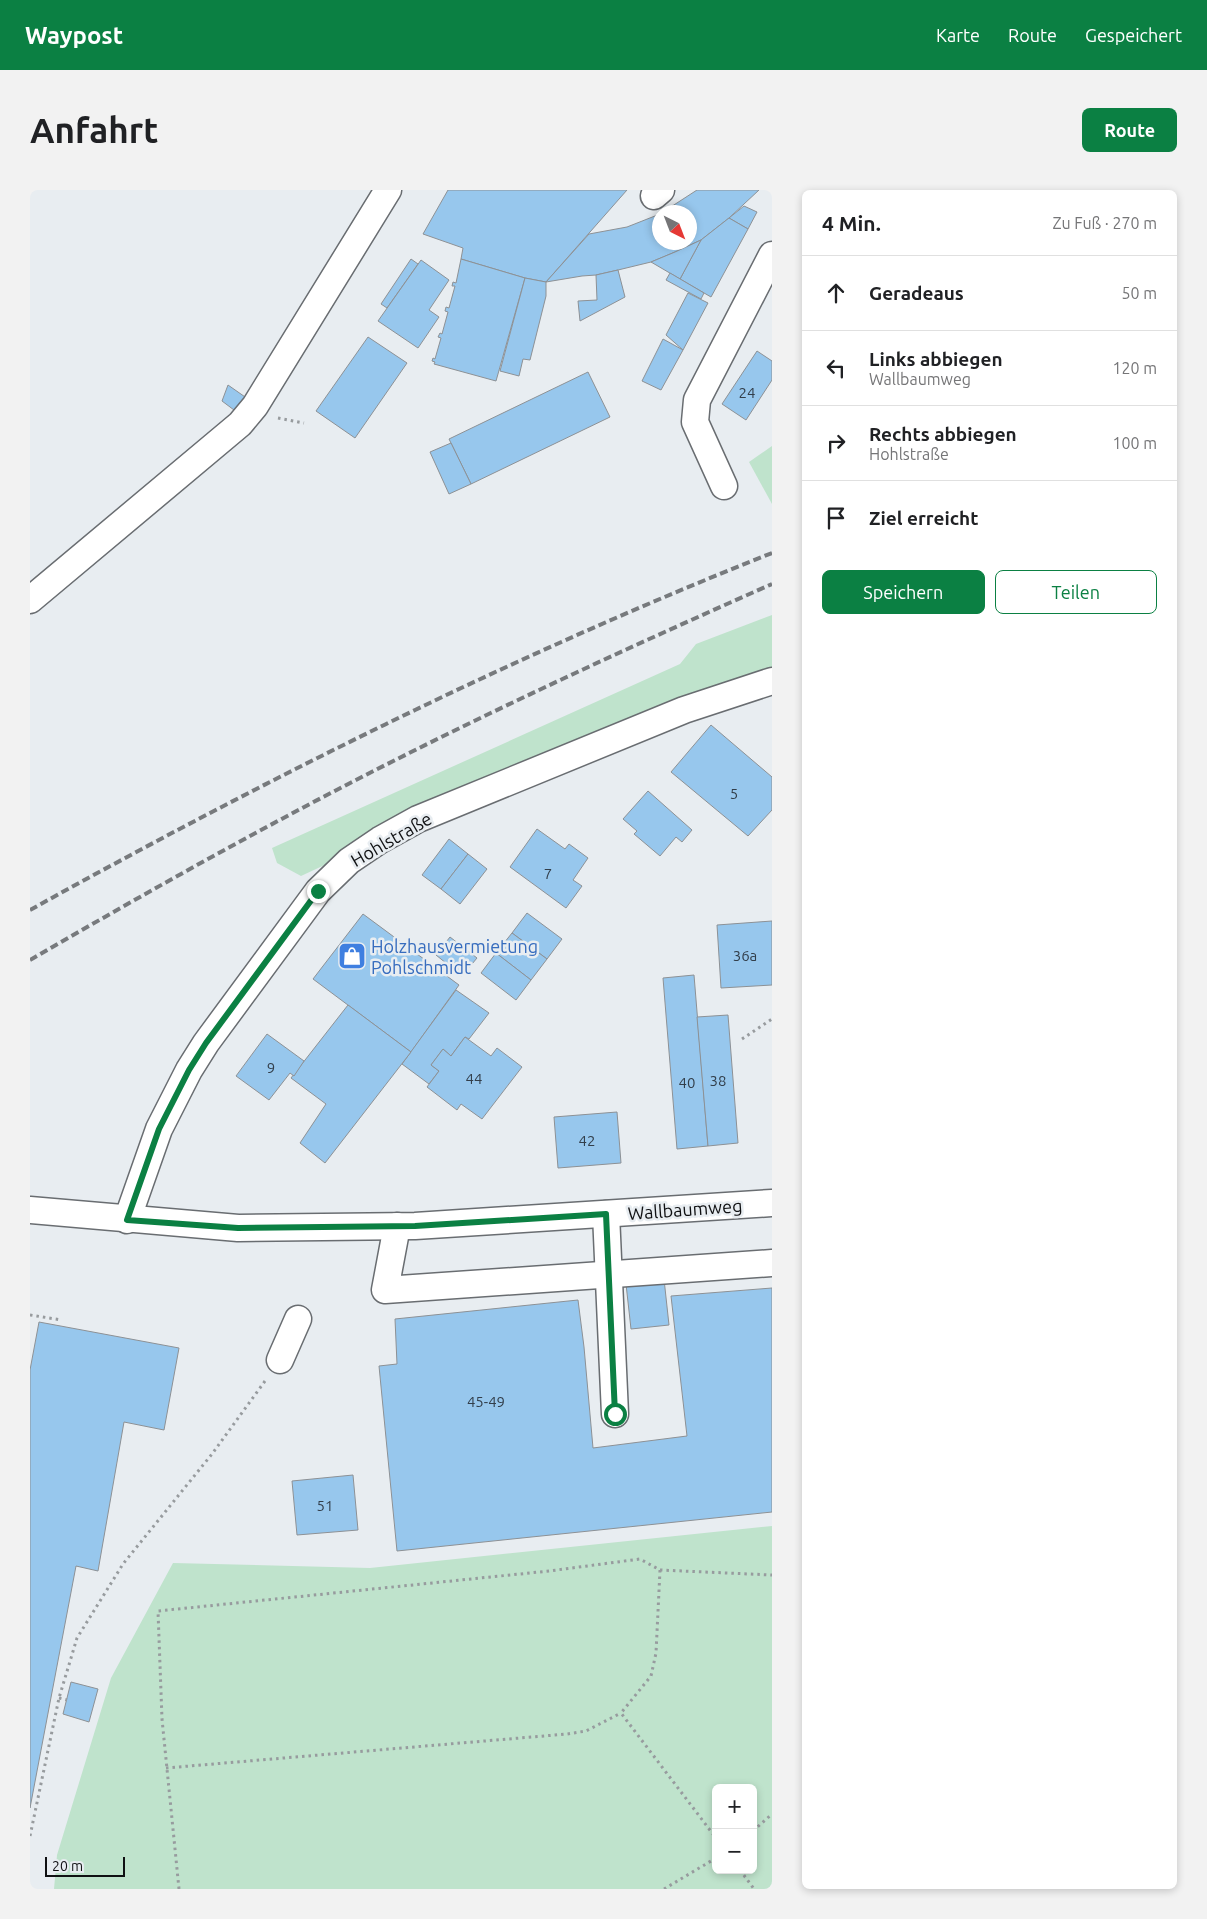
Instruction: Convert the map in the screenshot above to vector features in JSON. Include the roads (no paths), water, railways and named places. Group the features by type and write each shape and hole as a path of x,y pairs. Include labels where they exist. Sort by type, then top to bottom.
{"street":[{"path":"30,600 240,424 255,406 388,190"},
{"path":"724,486 695,422 697,400 772,255"},
{"name":"Hohlstraße","path":"127,1220 159,1129 202,1050 318,891 349,861 380,840 418,819 684,710 772,681"},
{"name":"Wallbaumweg","path":"30,1210 127,1220 238,1228 397,1226 772,1203"},
{"path":"606,1214 615,1414"},
{"path":"397,1226 385,1290 772,1263"},
{"path":"280,1360 298,1319"}],"railway":[{"path":"30,910 211,812 488,675 677,592 772,553"},
{"path":"30,960 232,846 407,754 563,679 772,584"}],"place":[{"name":"Holzhausvermietung Pohlschmidt","path":"352,956"}]}
